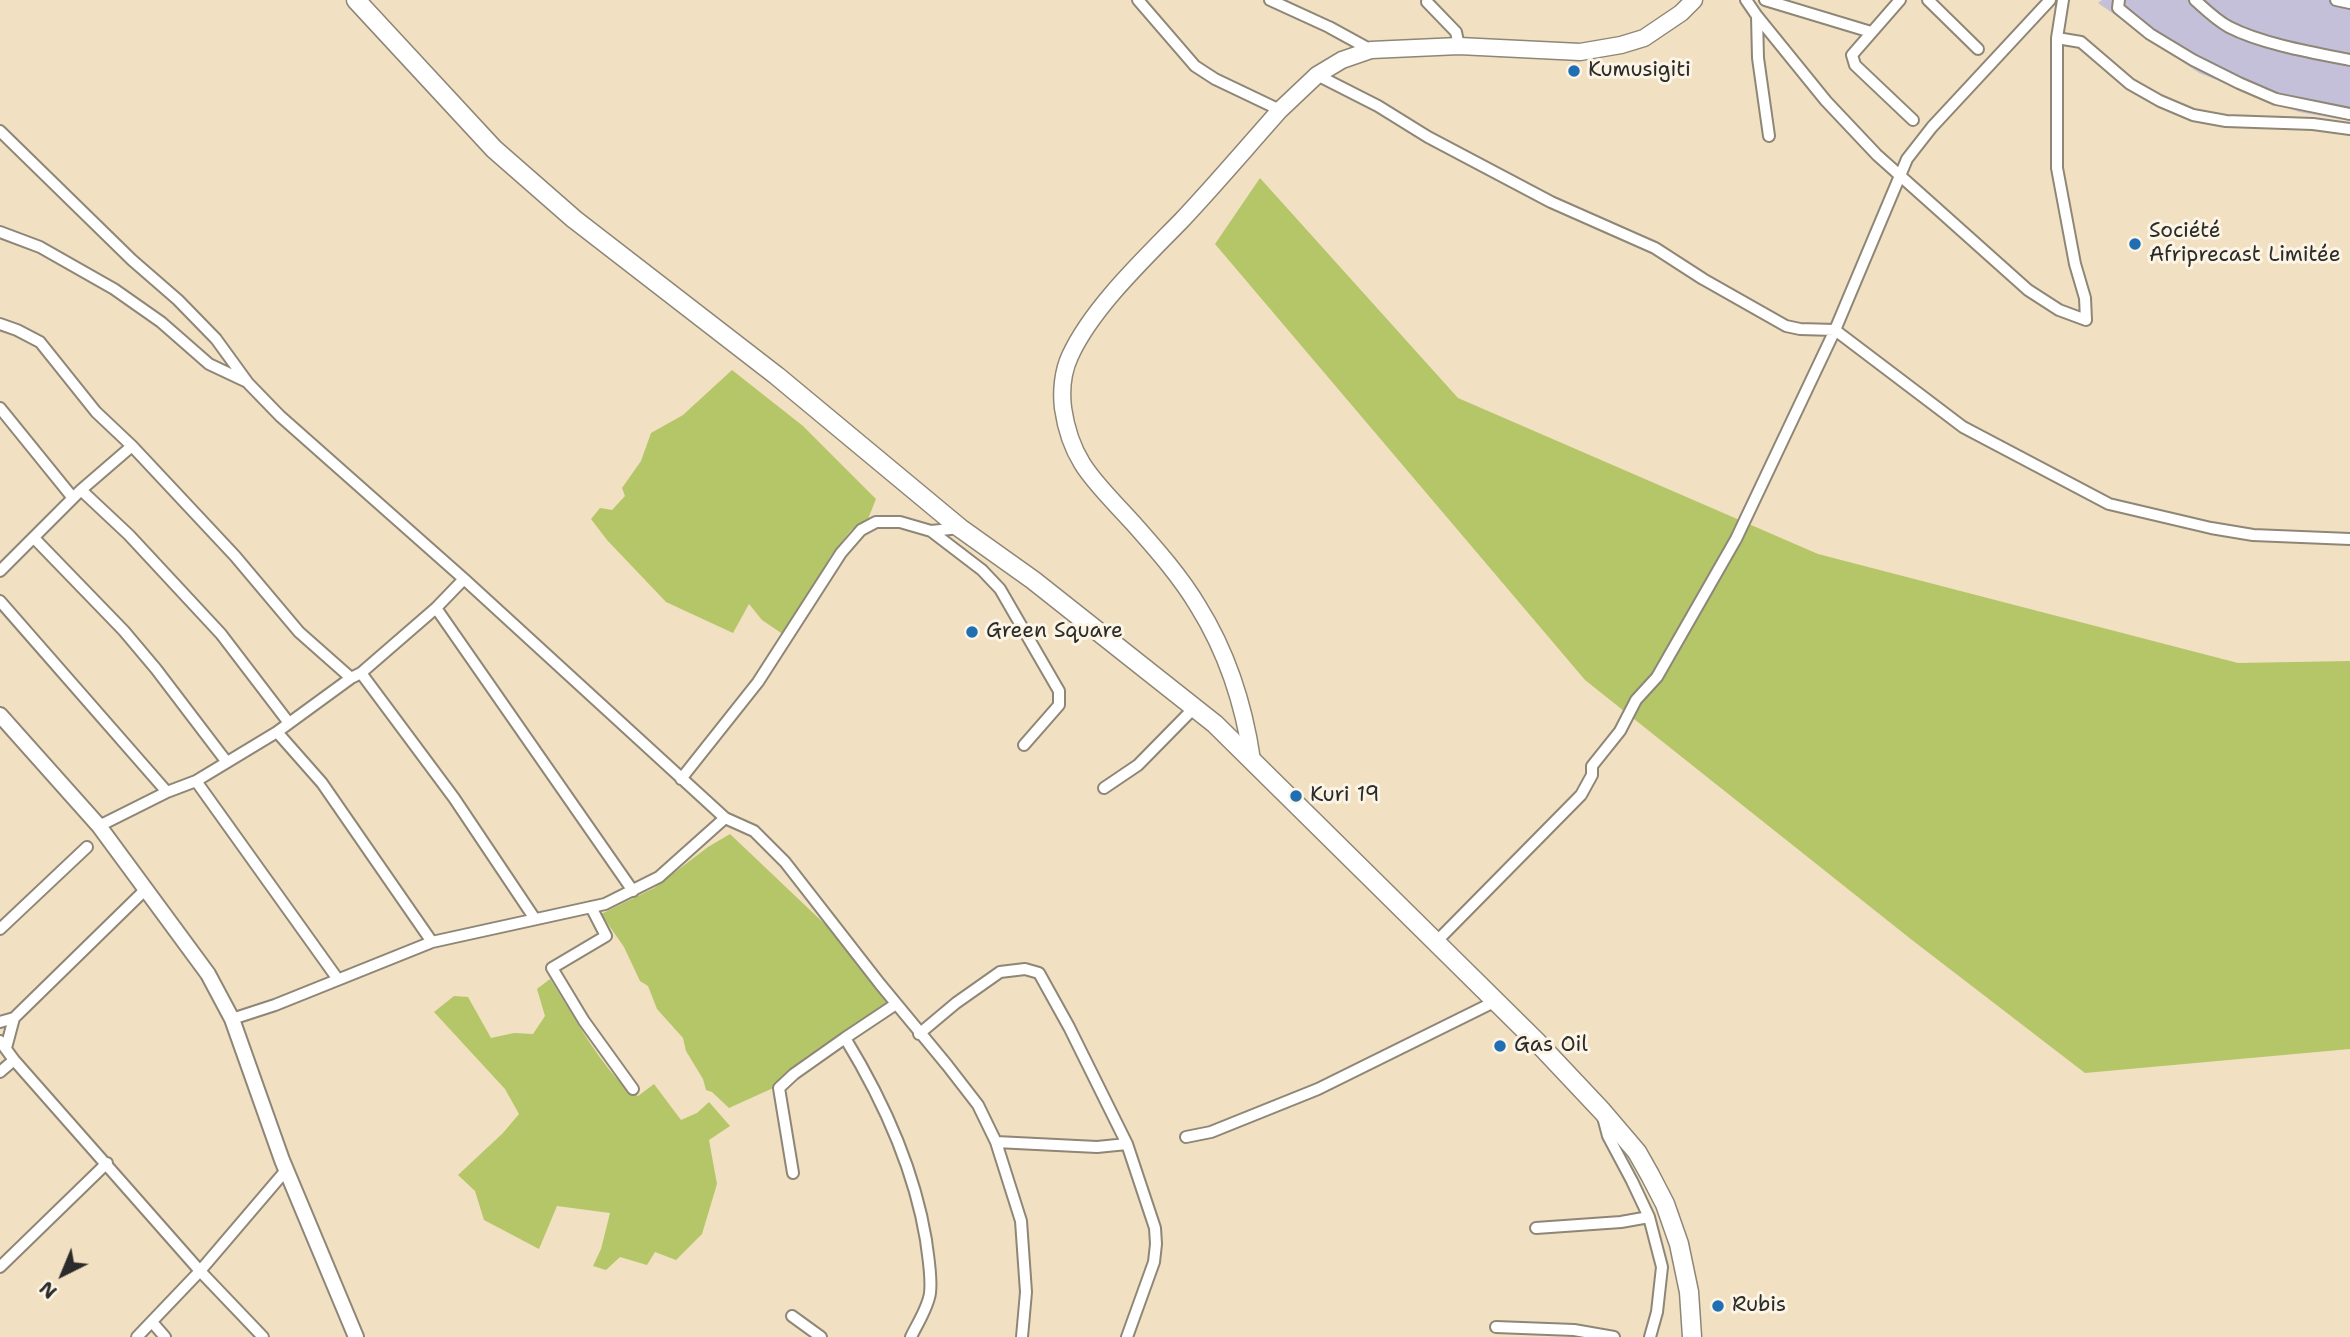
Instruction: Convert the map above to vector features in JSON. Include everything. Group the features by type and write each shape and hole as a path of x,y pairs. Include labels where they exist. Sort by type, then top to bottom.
{"highway":[{"path":"356,0 494,149 574,219 777,376 960,528 1033,580 1195,707 1496,1002 1602,1111 1637,1152 1665,1204 1679,1244 1689,1292 1692,1337"}],"main road":[{"path":"1252,760 1246,718 1228,665 1197,604 1160,554 1086,471 1074,453 1066,432 1062,402 1063,379 1069,358 1079,340 1134,270 1280,110 1317,75 1342,60 1371,50 1459,46 1580,52 1644,38 1665,25 1694,0"}],"street":[{"path":"1138,0 1195,66 1215,79 1280,110"},
{"path":"1270,0 1371,50"},
{"path":"1746,0 1846,125 2028,290 2059,310 2086,320 2085,298 2075,264 2057,168 2057,38 2063,0"},
{"path":"1765,0 1871,32"},
{"path":"1900,0 1852,55 1855,65 1913,120"},
{"path":"1928,0 1978,49"},
{"path":"1436,942 1581,795 1592,775 1592,766 1620,731 1636,699 1657,677 1736,539 1835,330 1913,150 2050,0"},
{"path":"2119,0 2118,8 2150,34 2193,60 2276,99 2350,114"},
{"path":"2195,0 2229,27 2286,46 2350,60"},
{"path":"2336,0 2350,3"},
{"path":"1427,2 1456,32 1459,46"},
{"path":"1757,16 1758,58 1769,136"},
{"path":"2057,38 2081,42 2130,84 2193,115 2226,121 2313,124 2350,129"},
{"path":"1317,75 1551,201 1655,248 1786,326 1835,330 1963,427 2109,504 2242,533 2350,539"},
{"path":"0,131 132,260 178,300 216,339 248,383 280,416 464,579 681,779 725,817 754,831 785,862 978,1105 996,1142 1021,1221 1026,1292 1022,1337"},
{"path":"0,232 40,247 114,289 161,321 209,363 248,383"},
{"path":"0,324 40,342 96,412 132,446 235,556 299,632 356,675 454,798 535,919"},
{"path":"0,408 77,494 129,535 221,634 289,723"},
{"path":"1,566 132,446"},
{"path":"681,779 758,682 850,540 876,522 900,522 930,531 982,570 1000,589 1059,691 1059,705 1024,745"},
{"path":"930,531 960,528"},
{"path":"34,538 124,631 226,761"},
{"path":"99,826 167,792 196,781 277,732 356,675 436,608 464,579"},
{"path":"0,601 167,792"},
{"path":"436,608 633,891"},
{"path":"1104,788 1138,765 1195,707"},
{"path":"0,715 99,826 208,974 232,1019 287,1169 356,1337"},
{"path":"277,732 322,783 432,942"},
{"path":"196,781 337,978"},
{"path":"232,1019 432,942 605,904 659,877 725,817"},
{"path":"0,929 88,847"},
{"path":"146,889 15,1018 3,1045 200,1271 263,1337"},
{"path":"591,907 606,936 552,968 584,1021 633,1089"},
{"path":"919,1034 956,1003 1000,972 1034,970 1043,979 1127,1144 1152,1218 1156,1244 1154,1262 1126,1337"},
{"path":"1186,1137 1211,1132 1318,1088 1496,1002"},
{"path":"793,1173 779,1088 794,1074 896,1004"},
{"path":"0,1022 15,1018"},
{"path":"845,1038 859,1060 904,1153 920,1206 930,1289 926,1307 911,1337"},
{"path":"0,1072 14,1060"},
{"path":"1602,1111 1608,1136 1649,1217 1663,1275 1650,1337"},
{"path":"996,1142 1097,1147 1127,1144"},
{"path":"0,1267 107,1163"},
{"path":"137,1337 200,1271 287,1169"},
{"path":"1536,1228 1621,1222 1649,1217"},
{"path":"792,1316 821,1337"},
{"path":"152,1322 165,1337"},
{"path":"1496,1327 1574,1330 1614,1337"}],"shaded area":[{"path":"2102,0 2350,0 2350,121 2299,112 2199,73 2098,3"}],"green space":[{"path":"1260,178 1458,398 1818,554 2238,663 2350,661 2350,1049 2085,1073 1912,940 1585,680 1215,244"},
{"path":"732,370 803,426 876,499 868,519 851,530 830,557 787,637 762,620 749,604 733,633 666,602 607,540 591,519 600,508 612,510 625,496 622,488 641,461 651,433 683,415"},
{"path":"730,834 850,948 887,994 883,998 889,1005 872,1014 785,1080 729,1108 712,1092 706,1090 703,1079 686,1051 683,1038 657,1009 648,986 640,981 624,947 601,914 654,888 708,847"},
{"path":"550,979 602,1060 626,1088 638,1096 654,1084 681,1120 697,1113 709,1102 730,1126 709,1140 717,1184 702,1234 676,1260 655,1252 647,1265 620,1257 606,1270 593,1266 601,1249 610,1213 557,1206 539,1249 484,1220 475,1191 458,1175 503,1133 519,1114 505,1089 434,1012 454,996 468,997 491,1038 514,1033 533,1034 545,1016 537,989"}],"place":[{"name":"Kumusigiti","path":"1574,71"},
{"name":"Société Afriprecast Limitée","path":"2135,244"},
{"name":"Green Square","path":"972,632"},
{"name":"Kuri 19","path":"1296,796"},
{"name":"Gas Oil","path":"1500,1046"},
{"name":"Rubis","path":"1718,1306"}]}
